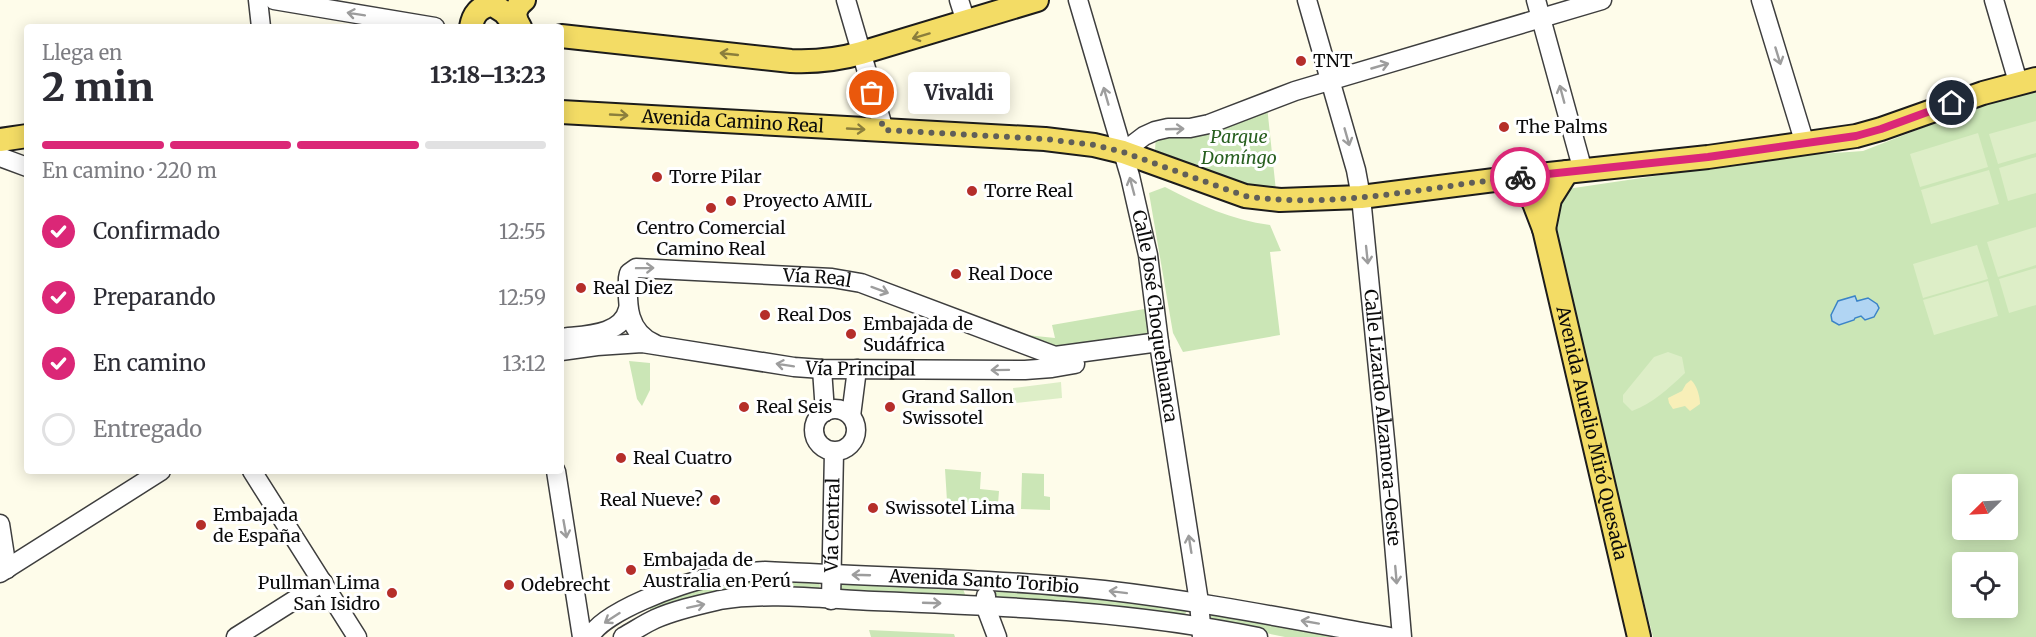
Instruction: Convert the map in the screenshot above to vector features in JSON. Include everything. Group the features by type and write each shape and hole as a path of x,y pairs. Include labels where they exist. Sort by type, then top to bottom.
{"main road":[{"path":"517,24 515,14 517,7 524,0"},
{"path":"564,36 791,61 836,59 1037,0"},
{"path":"475,16 493,5 502,9 515,24"},
{"name":"Avenida Camino Real","path":"564,112 1045,139 1094,145 1123,152 1245,196 1280,200 1361,197 1518,177 1708,157 1856,136 1936,108 2027,81"},
{"path":"0,140 24,136"},
{"name":"Avenida Aurelio Miró Quesada","path":"1544,230 1550,199 1560,181 1575,172"},
{"name":"Avenida Aurelio Miró Quesada","path":"1518,177 1534,203 1544,230 1639,637"}],"street":[{"path":"258,0 261,24"},
{"path":"846,0 884,130"},
{"path":"959,0 966,22"},
{"name":"Calle José Choquehuanca","path":"1078,0 1123,152 1148,255 1159,346 1202,631"},
{"name":"Calle Lizardo Alzamora-Oeste","path":"1307,0 1356,170 1361,197 1402,637"},
{"path":"1536,0 1542,18 1575,172"},
{"path":"1123,152 1144,136 1155,131 1209,124 1295,91 1602,0"},
{"path":"1761,0 1805,144"},
{"path":"1994,0 2027,81"},
{"path":"286,1 418,24"},
{"path":"0,157 24,166"},
{"name":"Vía Real","path":"655,344 637,333 628,309 628,278 632,270 638,268 832,278 874,287 1055,356 1159,346"},
{"path":"564,337 610,329 623,322 628,309"},
{"name":"Vía Principal","path":"564,351 631,343 655,344 794,367 822,369 1025,370 1052,368 1159,346"},
{"path":"1025,370 1031,367 1036,360 1031,347"},
{"name":"Vía Central","path":"822,369 825,412 815,422 814,435 822,447 834,452 848,448 856,436 857,429 851,416 857,369"},
{"path":"825,412 838,409 851,416"},
{"name":"Vía Central","path":"831,600 834,452"},
{"path":"0,525 3,571 156,474"},
{"path":"254,474 357,637"},
{"path":"556,474 582,637"},
{"name":"Avenida Santo Toribio","path":"590,637 593,631 608,620 643,601 674,588 707,578 741,572 765,571 986,580 1103,590 1199,602 1390,637"},
{"path":"986,580 986,605 997,637"},
{"path":"236,637 323,582"},
{"name":"Avenida Santo Toribio","path":"623,637 654,619 685,608 723,600 766,597 986,605 1102,614 1202,631 1258,637"},
{"path":"643,601 645,612 654,619"}],"green space":[{"path":"2036,91 2036,637 1653,637 1549,224 1567,189 1790,156 1863,151 2001,97"},
{"name":"Parque Domíngo","path":"1267,106 1276,191 1258,191 1155,150 1156,136"},
{"path":"2036,121 2036,153 1998,164 1989,134"},
{"path":"1978,133 1988,167 1920,187 1910,154"},
{"path":"2036,157 2036,193 2008,201 1999,168"},
{"path":"1989,170 1999,204 1931,224 1921,190"},
{"path":"1165,187 1216,211 1270,225 1281,251 1270,252 1280,335 1183,352 1173,333 1149,193"},
{"path":"2036,227 2036,265 1998,277 1987,242"},
{"path":"1977,245 1988,279 1923,298 1913,264"},
{"path":"2036,268 2036,305 2009,313 1999,279"},
{"path":"1988,281 1998,316 1934,335 1923,300"},
{"path":"1150,308 1152,336 1055,348 1026,335 1055,338 1052,325"},
{"path":"1668,352 1682,357 1685,373 1654,400 1632,411 1623,402 1623,395 1654,357"},
{"path":"629,361 650,363 650,390 642,406 637,399"},
{"path":"1061,382 1062,398 1015,403 1013,388"},
{"path":"945,469 981,472 980,489 999,491 998,504 947,501"},
{"path":"1022,473 1044,474 1044,496 1050,497 1050,510 1021,509"},
{"path":"767,580 815,580 820,586 818,591 656,614 650,610 650,603 684,590"},
{"path":"838,583 962,586 967,600 840,593"},
{"path":"997,588 1185,603 1187,611 1184,616 996,601"},
{"path":"1211,609 1355,637 1285,637 1211,622"},
{"path":"869,630 954,634 955,637 871,637"}],"sand":[{"path":"1691,380 1698,391 1700,404 1690,411 1685,406 1673,409 1668,398 1682,391"}],"water":[{"path":"1855,296 1857,301 1868,298 1877,304 1879,308 1874,317 1865,320 1861,316 1839,325 1832,321 1831,315 1838,301"}],"way so far":[{"path":"872,93 884,130 1045,139 1094,145 1123,152 1245,196 1263,199 1361,197 1520,177"}],"place":[{"name":"TNT","path":"1301,61"},
{"name":"Vivaldi","path":"872,93"},
{"name":"The Palms","path":"1504,127"},
{"name":"Torre Pilar","path":"657,177"},
{"name":"Torre Real","path":"972,191"},
{"name":"Proyecto AMIL","path":"731,201"},
{"name":"Centro Comercial Camino Real","path":"711,208"},
{"name":"Real Doce","path":"956,274"},
{"name":"Real Diez","path":"581,288"},
{"name":"Real Dos","path":"765,315"},
{"name":"Embajada de Sudáfrica","path":"851,334"},
{"name":"Real Seis","path":"744,407"},
{"name":"Grand Sallon Swissotel","path":"890,407"},
{"name":"Real Cuatro","path":"621,458"},
{"name":"Real Nueve?","path":"715,500"},
{"name":"Swissotel Lima","path":"873,508"},
{"name":"Embajada de España","path":"201,525"},
{"name":"Embajada de Australia en Perú","path":"631,570"},
{"name":"Odebrecht","path":"509,585"},
{"name":"Pullman Lima San Isidro","path":"392,593"}],"route":[{"path":"1520,177 1708,157 1856,136 1952,103"}]}
